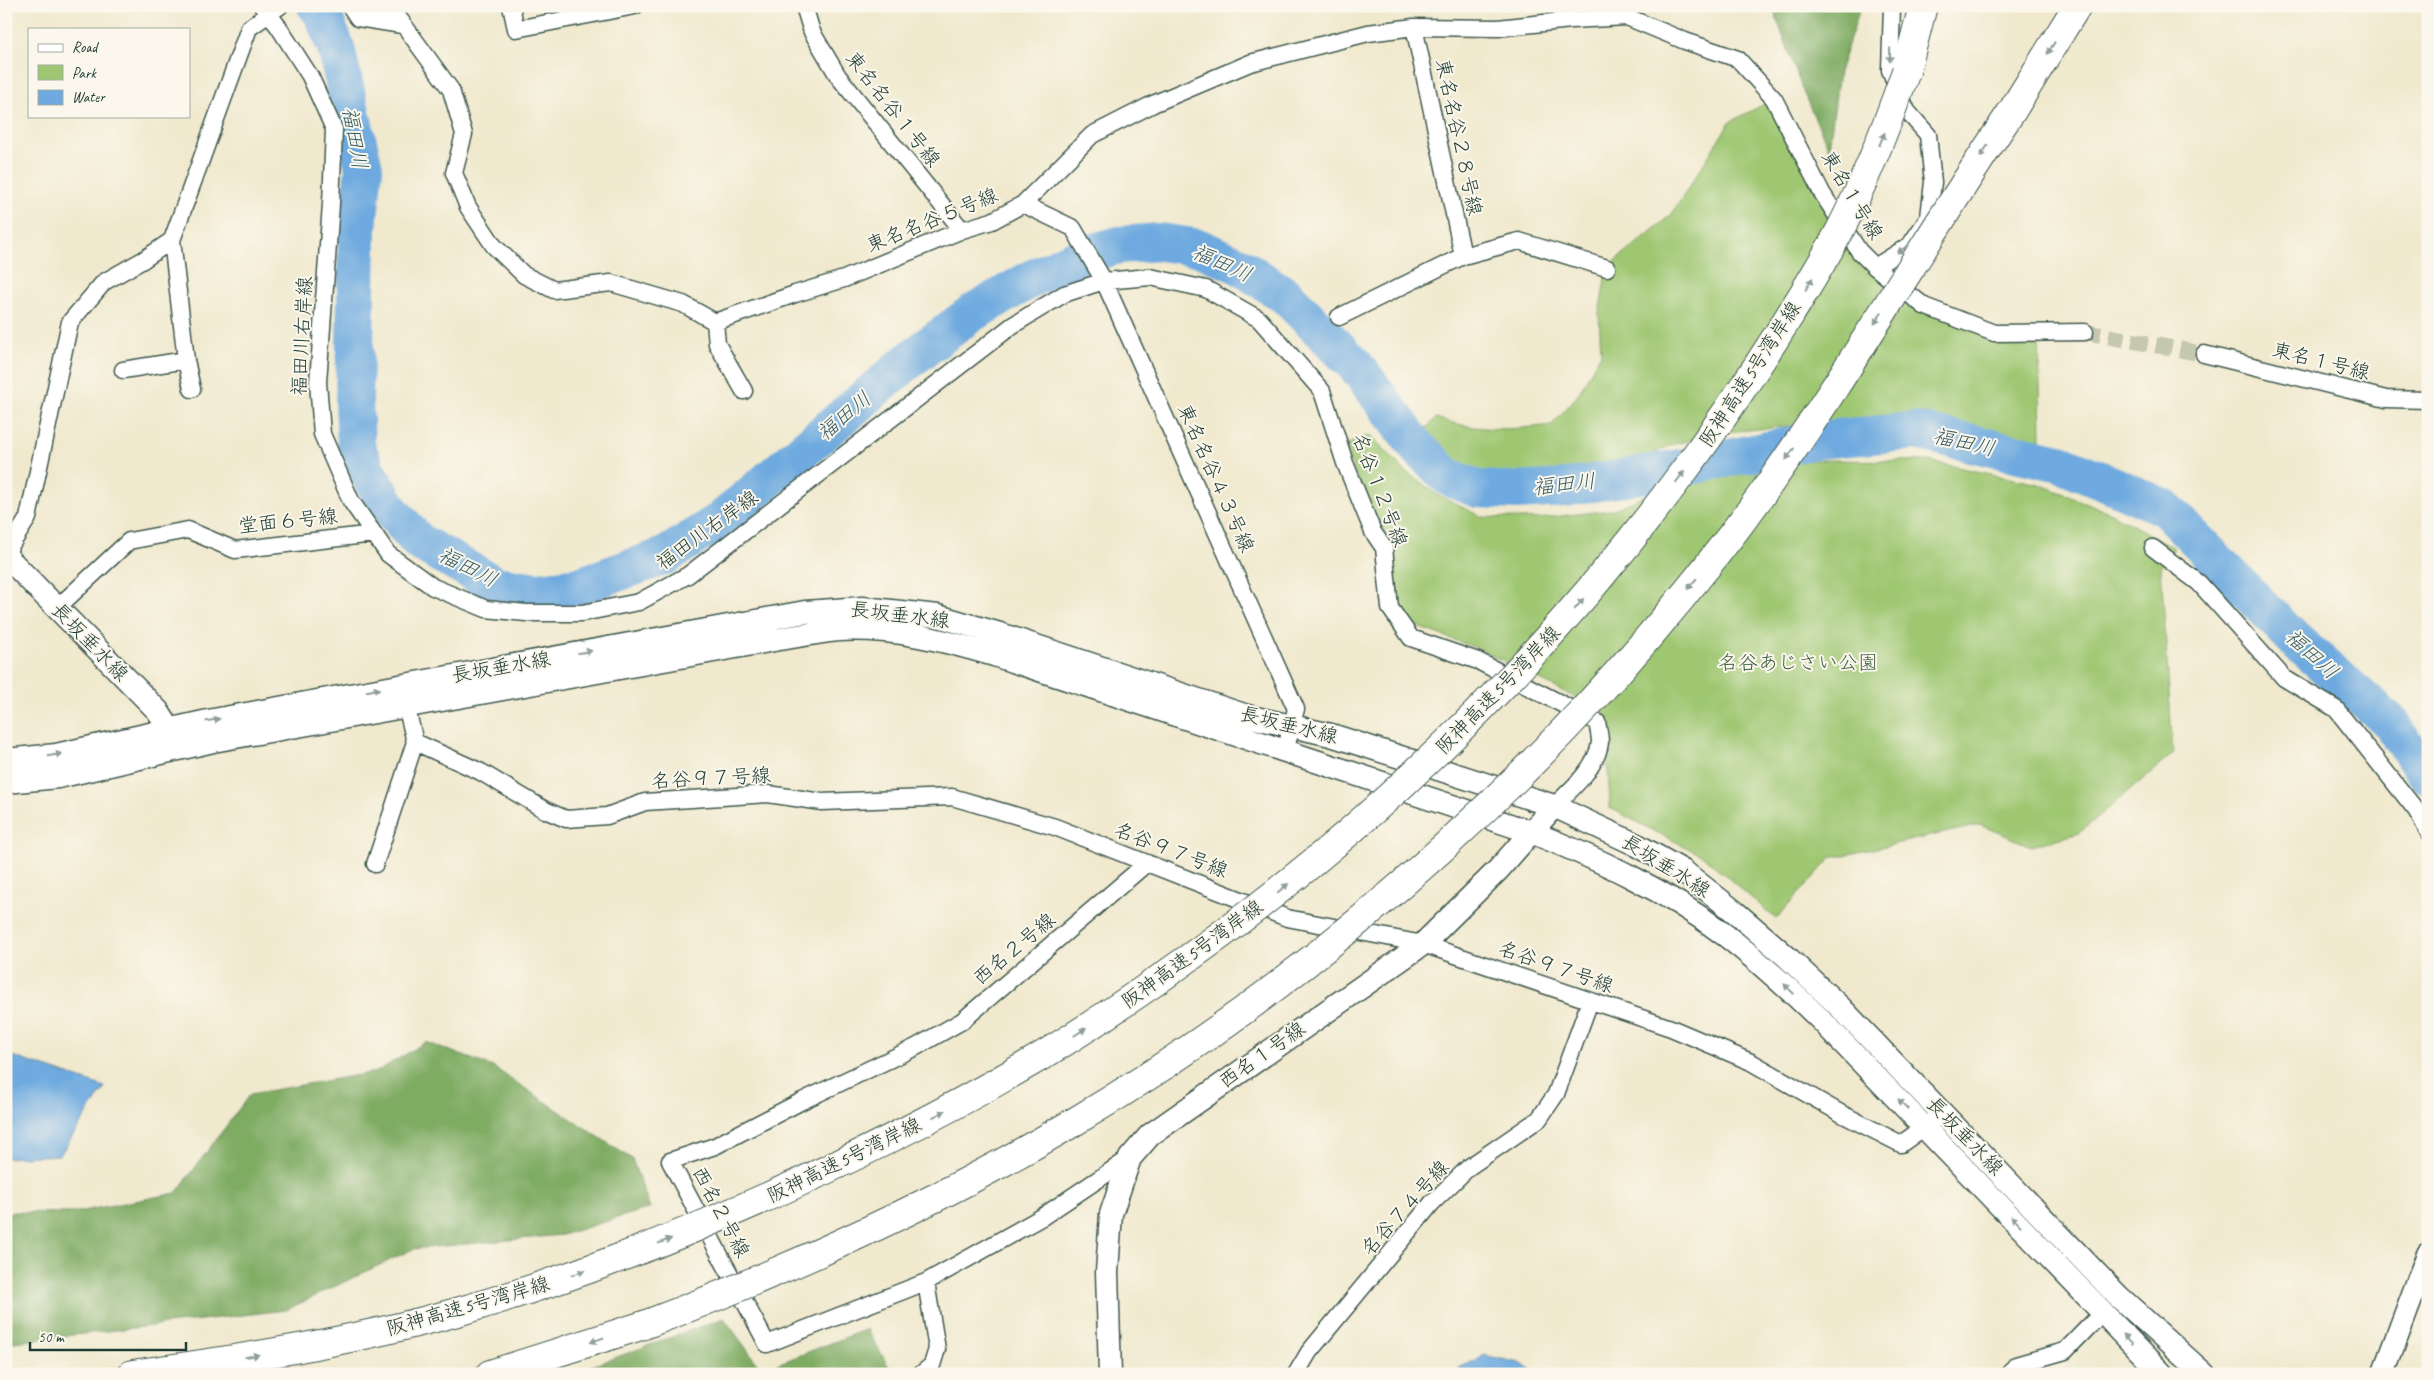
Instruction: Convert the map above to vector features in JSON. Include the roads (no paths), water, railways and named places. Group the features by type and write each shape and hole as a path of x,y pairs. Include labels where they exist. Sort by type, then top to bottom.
{"highway":[{"name":"阪神高速5号湾岸線","path":"132,1374 229,1360 376,1332 456,1312 537,1288 695,1229 861,1154 948,1110 1032,1062 1114,1011 1277,893 1346,836 1425,766 1497,694 1569,616 1638,533 1702,448 1758,366 1839,233 1887,127 1906,71 1923,6"},
{"path":"490,1374 644,1325 742,1287 899,1217 1070,1124 1153,1073 1233,1017 1398,888 1553,741 1627,660 1696,580 1759,498 1823,407 1946,209 2012,111 2077,6"}],"main road":[{"name":"長坂垂水線","path":"6,554 158,711 173,740"},
{"name":"長坂垂水線","path":"6,782 58,777 173,740 208,721 805,612 863,608 938,616 1000,634 1247,716 1331,735 1554,806 1637,844 1675,866 1736,912 1839,1006 2118,1296 2204,1374"},
{"name":"長坂垂水線","path":"6,760 173,740 404,706 839,630 891,631 936,638 994,655 1531,832 1590,856 1671,899 1723,933 1774,975 1821,1020 2162,1374"},
{"name":"西名１号線","path":"1110,1374 1107,1272 1111,1214 1130,1158 1150,1135 1424,944 1498,870 1554,806"},
{"path":"2383,1374 2428,1254"}],"street":[{"path":"350,6 358,18 402,25"},
{"path":"390,6 451,90 464,134 454,173 468,207 494,246 524,275 554,290 611,283 683,304 715,322 717,344 744,391"},
{"path":"511,6 516,29 635,6"},
{"name":"東名名谷１号線","path":"804,6 812,32 838,76 962,230"},
{"path":"1875,267 1910,245 1929,218 1932,182 1928,135 1907,111 1890,70 1892,6"},
{"path":"192,390 186,360 172,240 249,28 270,9"},
{"name":"福田川右岸線","path":"270,9 278,26 310,76 334,129 331,204 318,382 322,434 351,501 388,554 433,588 486,610 582,613 639,602 688,575 1013,325 1064,294 1104,281 1150,277 1206,289 1258,319 1322,391"},
{"name":"東名名谷５号線","path":"715,322 844,279 962,230 992,221 1023,204 1092,135 1153,104 1250,63 1368,33 1414,27 1498,28 1571,20 1627,17 1685,41 1738,59 1774,99"},
{"name":"東名名谷２８号線","path":"1414,27 1463,256"},
{"name":"東名１号線","path":"1774,99 1822,193 1859,251 1875,267 1924,306 1994,333 2085,332"},
{"name":"東名名谷４３号線","path":"1023,204 1073,228 1104,281 1296,709 1285,752"},
{"path":"6,554 28,518 70,322 104,282 143,260 172,240"},
{"path":"1339,317 1463,256 1519,241 1607,268"},
{"name":"東名１号線","path":"2204,354 2386,399 2428,400"},
{"path":"124,370 186,360"},
{"name":"名谷１２号線","path":"1322,391 1345,463 1373,532 1384,548 1390,608 1411,638 1478,661 1597,722 1600,742 1590,766 1579,783 1554,806"},
{"name":"堂面６号線","path":"57,608 129,541 188,530 235,550 374,534"},
{"path":"2153,548 2199,583 2284,678 2336,708 2416,810 2428,831"},
{"path":"375,864 415,742 404,706 403,684"},
{"name":"名谷９７号線","path":"415,742 481,772 545,810 566,819 607,816 645,802 768,794 822,802 952,797 1055,828 1287,918 1424,944 1671,1028 1751,1062 1842,1114 1901,1144 1926,1128 1942,1112"},
{"name":"西名２号線","path":"1130,1158 1042,1217 926,1282 767,1344 670,1161 715,1146 802,1101 916,1047 962,1021 1147,863"},
{"name":"名谷７４号線","path":"1296,1374 1309,1352 1432,1203 1469,1167 1539,1119 1556,1094 1590,1001"},
{"path":"921,1374 932,1365 937,1349 926,1282"},
{"path":"2009,1374 2016,1365 2065,1351 2103,1312"}],"water":[{"path":"6,1054 105,1087 60,1155 6,1158"},
{"path":"1484,1355 1520,1363 1539,1374 1461,1374 1459,1368"}],"waterway":[{"name":"福田川","path":"316,6 322,13 336,48 364,168 357,239 354,401 356,446 367,472 391,511 419,542 496,585 538,591 579,586 665,556 721,520 912,358 972,313 1033,278 1083,255 1119,245 1160,242 1200,248 1240,266 1286,296 1356,366 1417,447 1448,477 1478,489 1517,491 1564,488 1686,467 1816,440 1916,431 2060,463 2115,486 2165,508 2296,641 2390,722 2428,776"}],"tunnel":[{"path":"2085,332 2204,354"}],"park label":[{"name":"名谷あじさい公園","path":"1798,662"}]}
